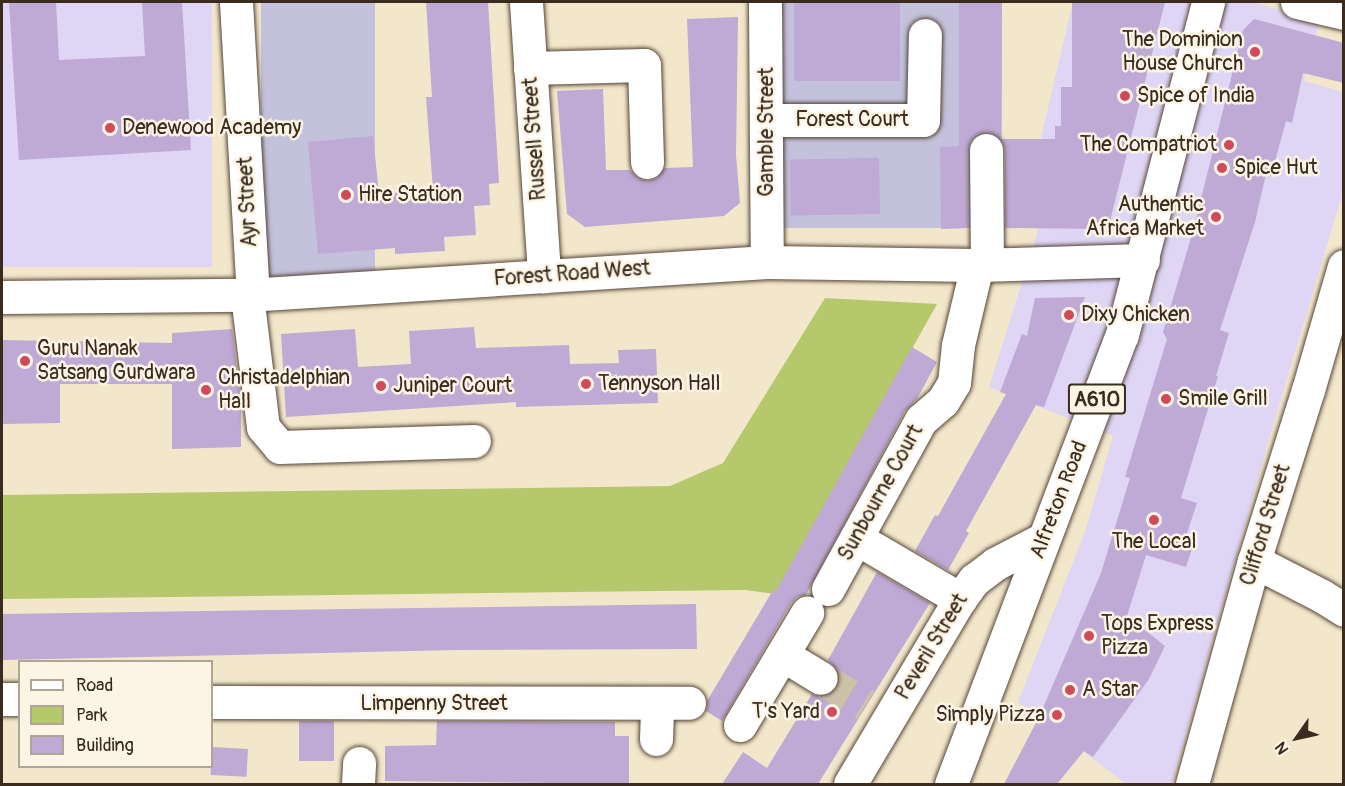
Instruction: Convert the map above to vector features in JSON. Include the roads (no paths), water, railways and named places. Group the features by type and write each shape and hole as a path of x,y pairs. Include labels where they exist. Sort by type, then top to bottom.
{"street":[{"name":"Ayr Street","path":"236,2 250,295 263,427 280,447 474,441"},
{"name":"Russell Street","path":"526,2 544,276"},
{"name":"Gamble Street","path":"765,2 768,120 767,262"},
{"name":"Alfreton Road","path":"951,784 1122,335 1208,2"},
{"path":"1297,2 1344,13"},
{"name":"Forest Court","path":"768,120 923,120 925,36"},
{"path":"530,68 644,65 646,162"},
{"name":"Sunbourne Court","path":"740,725 856,538 921,420 943,401 954,383 958,345 982,265 986,150"},
{"name":"Forest Road West","path":"2,297 250,295 767,262 982,265 1143,260"},
{"name":"Clifford Street","path":"1192,784 1254,561 1331,364 1344,266"},
{"path":"856,538 960,599"},
{"name":"Peveril Street","path":"850,784 877,712 974,580 995,564 1043,539"},
{"path":"1254,561 1344,610"},
{"path":"783,655 821,678"},
{"path":"2,699 18,699"},
{"name":"Limpenny Street","path":"213,702 689,703"},
{"path":"656,739 657,704"}],"tunnel":[{"path":"821,678 866,705"}],"place":[{"name":"The Dominion House Church","path":"1255,52"},
{"name":"Spice of India","path":"1125,96"},
{"name":"Denewood Academy","path":"110,128"},
{"name":"The Compatriot","path":"1229,145"},
{"name":"Spice Hut","path":"1222,168"},
{"name":"Hire Station","path":"346,195"},
{"name":"Authentic Africa Market","path":"1216,217"},
{"name":"Dixy Chicken","path":"1069,315"},
{"name":"Guru Nanak Satsang Gurdwara","path":"25,361"},
{"name":"Tennyson Hall","path":"586,384"},
{"name":"Juniper Court","path":"381,386"},
{"name":"Christadelphian Hall","path":"206,390"},
{"name":"Smile Grill","path":"1166,399"},
{"name":"The Local","path":"1154,520"},
{"name":"Tops Express Pizza","path":"1089,636"},
{"name":"A Star","path":"1070,690"},
{"name":"T's Yard","path":"832,712"},
{"name":"Simply Pizza","path":"1057,715"}]}
